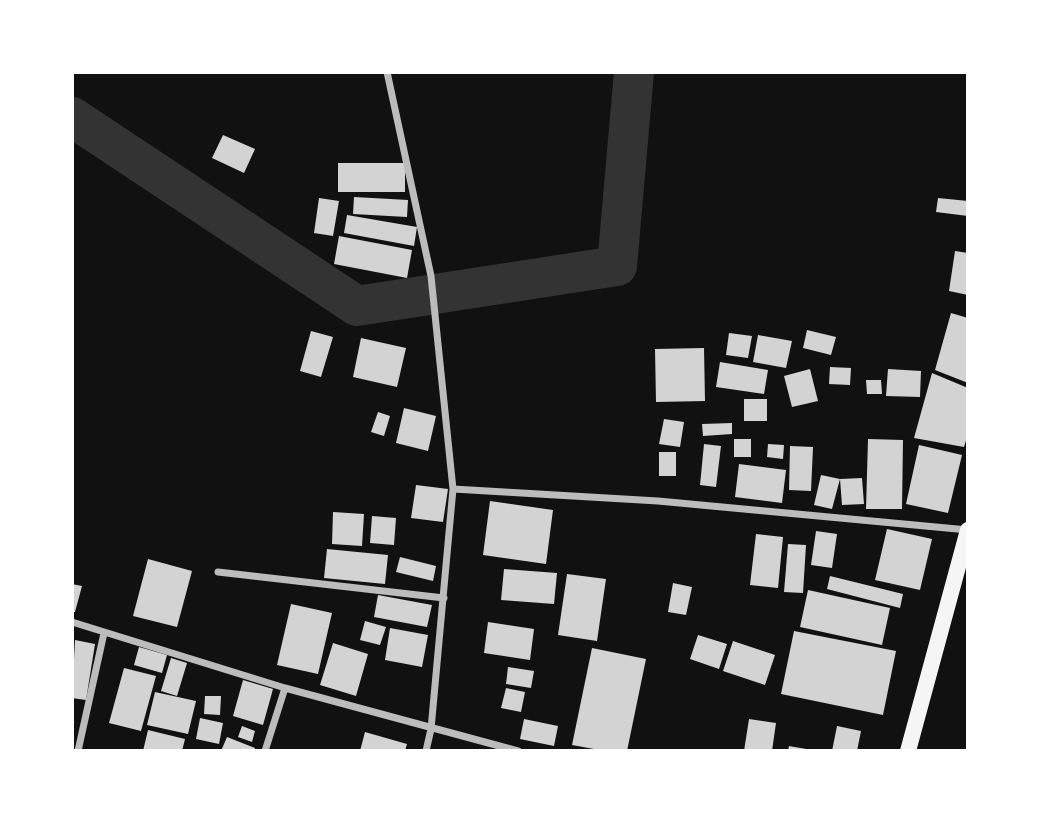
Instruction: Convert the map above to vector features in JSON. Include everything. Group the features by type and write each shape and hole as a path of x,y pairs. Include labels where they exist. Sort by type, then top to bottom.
{"main road":[{"path":"908,751 968,530"}],"street":[{"path":"387,72 431,276 453,489 431,729 426,751"},
{"path":"453,489 658,501 968,530"},
{"path":"218,572 444,598"},
{"path":"72,622 285,688 518,751"},
{"path":"78,751 76,741 104,633"},
{"path":"265,751 285,688"}],"building":[{"path":"223,135 255,149 244,173 212,158"},
{"path":"338,163 405,163 405,192 338,192"},
{"path":"354,197 408,200 407,217 353,214"},
{"path":"319,198 339,201 333,236 314,233"},
{"path":"938,198 968,201 968,216 936,212"},
{"path":"347,215 417,227 414,246 344,233"},
{"path":"339,236 412,250 407,278 334,264"},
{"path":"955,251 968,253 968,295 949,291"},
{"path":"951,313 968,318 968,383 935,370"},
{"path":"807,330 836,337 831,355 803,348"},
{"path":"311,331 333,337 321,377 300,371"},
{"path":"729,333 752,336 748,358 726,355"},
{"path":"758,335 792,341 786,368 753,362"},
{"path":"361,338 406,348 397,387 353,377"},
{"path":"704,348 705,401 656,402 655,349"},
{"path":"720,362 768,370 764,394 716,387"},
{"path":"830,367 851,368 850,385 829,384"},
{"path":"810,369 818,401 792,407 784,376"},
{"path":"888,369 921,371 920,397 886,396"},
{"path":"932,373 968,388 968,434 964,447 914,438"},
{"path":"866,380 881,380 882,394 867,394"},
{"path":"744,399 767,399 767,421 744,421"},
{"path":"404,408 436,416 428,451 396,443"},
{"path":"378,412 390,416 384,436 371,432"},
{"path":"664,419 684,422 680,447 659,444"},
{"path":"732,423 732,434 703,436 702,424"},
{"path":"734,439 751,439 751,457 734,457"},
{"path":"868,439 903,440 902,509 866,509"},
{"path":"704,444 721,446 716,487 700,485"},
{"path":"768,444 784,445 783,459 767,457"},
{"path":"919,445 962,455 948,513 906,504"},
{"path":"790,446 813,447 811,491 789,490"},
{"path":"659,452 676,452 676,476 659,476"},
{"path":"739,464 786,470 782,503 735,497"},
{"path":"821,475 840,479 832,509 814,505"},
{"path":"862,478 864,504 842,505 840,479"},
{"path":"416,485 448,489 443,522 411,518"},
{"path":"490,501 553,510 546,564 483,555"},
{"path":"333,512 364,514 362,546 332,544"},
{"path":"372,516 396,518 394,545 370,543"},
{"path":"887,529 932,539 920,590 875,580"},
{"path":"816,531 837,534 832,568 811,565"},
{"path":"756,534 783,537 778,588 750,585"},
{"path":"788,544 806,545 803,593 784,592"},
{"path":"327,549 388,555 385,584 324,578"},
{"path":"400,557 436,566 433,581 396,572"},
{"path":"148,559 192,571 177,627 133,616"},
{"path":"504,569 557,573 554,604 501,600"},
{"path":"567,574 606,579 597,641 558,635"},
{"path":"830,576 903,594 900,608 827,589"},
{"path":"673,583 692,587 686,615 668,612"},
{"path":"72,584 82,586 75,612 72,612"},
{"path":"808,590 890,608 882,645 800,627"},
{"path":"378,595 432,605 427,627 374,617"},
{"path":"291,604 332,613 318,674 277,665"},
{"path":"365,621 386,627 380,645 360,640"},
{"path":"488,622 534,629 530,660 484,653"},
{"path":"390,628 428,635 422,667 385,660"},
{"path":"794,631 896,651 883,715 781,694"},
{"path":"698,635 727,644 719,669 690,659"},
{"path":"75,640 95,644 86,700 72,698"},
{"path":"733,641 775,655 765,685 723,671"},
{"path":"333,643 368,654 356,696 320,685"},
{"path":"139,647 167,655 162,673 134,665"},
{"path":"592,648 646,659 627,751 605,751 572,745"},
{"path":"171,658 187,663 177,696 161,691"},
{"path":"508,667 534,671 531,688 506,684"},
{"path":"124,668 156,676 141,731 109,723"},
{"path":"243,680 273,689 263,725 233,716"},
{"path":"506,688 525,692 521,712 501,708"},
{"path":"155,692 196,701 188,734 147,725"},
{"path":"205,696 221,696 220,715 204,714"},
{"path":"200,718 223,723 219,744 196,739"},
{"path":"524,719 558,726 554,746 520,739"},
{"path":"749,719 776,723 772,751 744,751"},
{"path":"242,726 255,731 252,742 238,737"},
{"path":"837,726 861,731 857,751 832,751"},
{"path":"148,730 185,739 182,751 143,751"},
{"path":"365,732 407,744 405,751 360,751"},
{"path":"227,737 255,748 254,751 221,751"},
{"path":"789,746 812,750 812,751 788,751"}],"waterway":[{"path":"72,117 357,306 617,266 634,72"}]}
